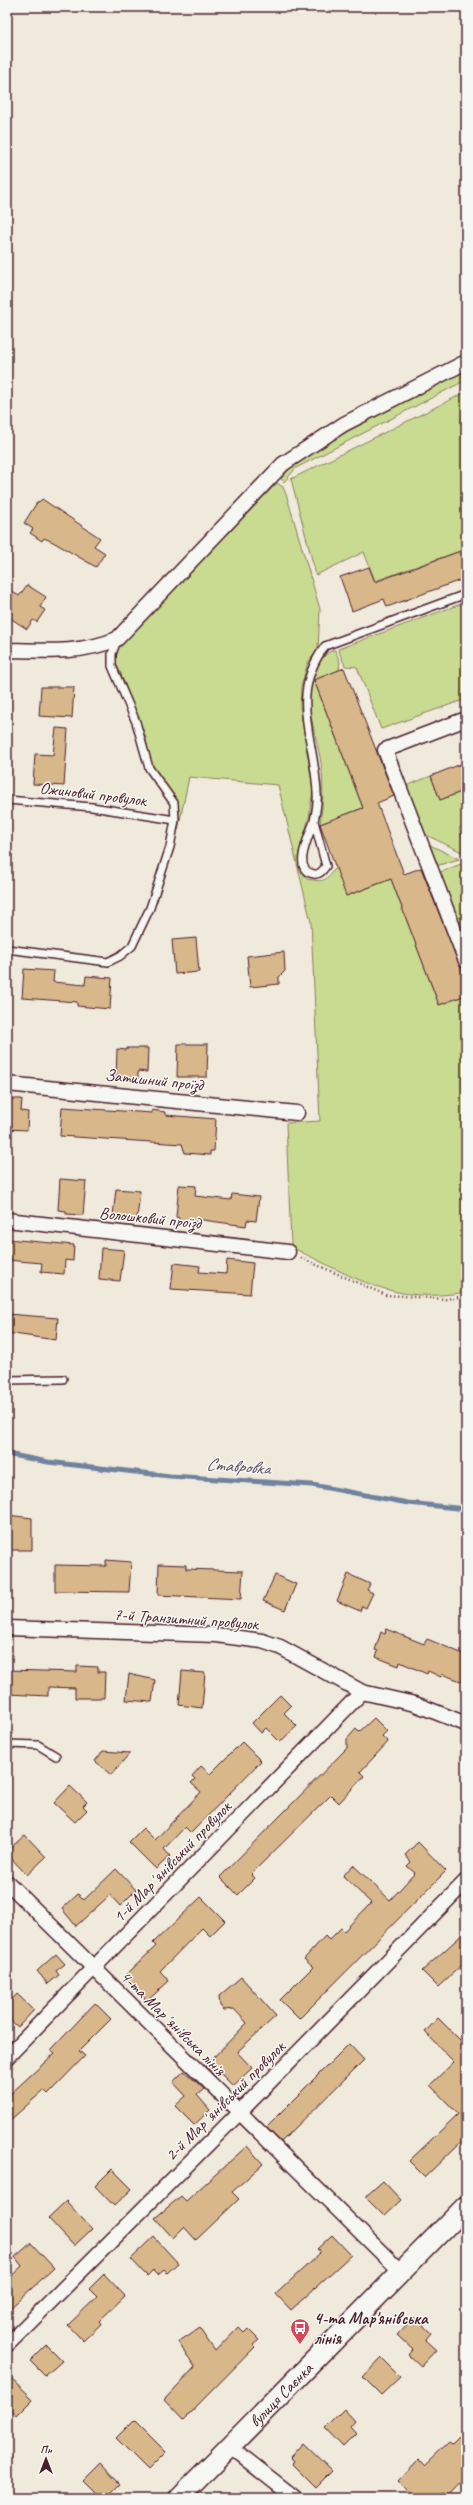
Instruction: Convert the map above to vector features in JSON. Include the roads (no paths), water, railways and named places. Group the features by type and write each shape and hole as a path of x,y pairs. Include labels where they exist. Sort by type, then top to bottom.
{"street":[{"path":"7,650 62,651 97,648 117,639 283,464 344,424 466,362"},
{"path":"466,719 385,750 466,961"},
{"name":"Затишний проїзд","path":"7,1084 297,1113"},
{"name":"Волошковий проїзд","path":"7,1220 288,1252"},
{"name":"7-й Транзитний провулок","path":"7,1628 244,1637 280,1648 362,1692 415,1704 466,1724"},
{"name":"1-й Марʼянівський провулок","path":"7,2057 362,1692"},
{"name":"2-й Марʼянівський провулок","path":"7,2345 239,2113 466,1880"},
{"name":"4-та Марʼянівська лінія","path":"7,1882 93,1969 401,2272"},
{"name":"вулиця Саєнка","path":"179,2498 466,2206"},
{"path":"229,2446 295,2498"}],"lane":[{"path":"314,821 326,866 322,872 316,875 310,873 305,867 302,856 314,821 318,796 305,708 308,676 315,660 325,646 466,594"},
{"path":"7,950 108,962 120,956 132,946 150,908 170,847 175,820 174,803 149,768 136,722 112,666 112,654 117,639"},
{"name":"Ожиновий провулок","path":"7,800 92,807 175,820"},
{"path":"7,1380 64,1379"},
{"path":"7,1744 38,1745 56,1756"}],"waterway":[{"name":"Ставровка","path":"7,1454 48,1462 170,1476 312,1485 408,1503 466,1509"}],"place":[{"name":"4-та Мар'янівська лінія","path":"300,2345"}]}
